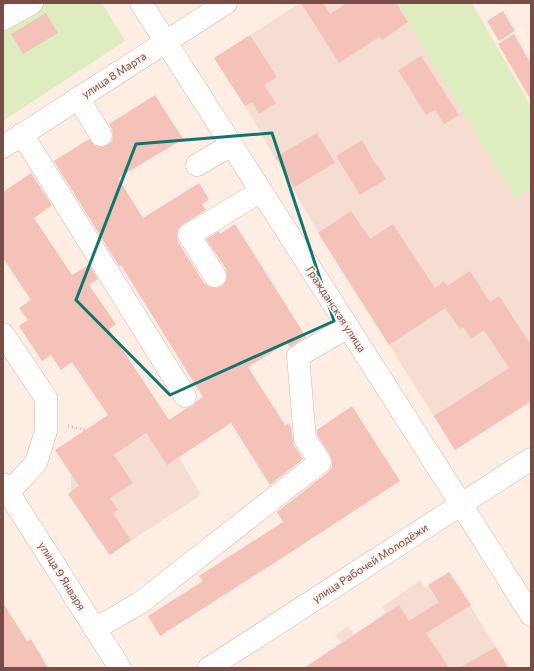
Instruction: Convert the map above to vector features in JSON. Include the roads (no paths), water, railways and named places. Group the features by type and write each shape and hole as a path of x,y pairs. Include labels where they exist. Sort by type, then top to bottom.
{"street":[{"path":"3,19 32,3"},
{"name":"Гражданская улица","path":"141,3 531,615"},
{"name":"улица 8 Марта","path":"3,147 226,3"},
{"path":"78,98 101,135"},
{"path":"22,134 185,396"},
{"path":"197,166 231,145"},
{"path":"215,276 189,235 261,192"},
{"path":"95,629 140,603 320,462 305,439 298,356 348,327"},
{"path":"3,334 46,398 46,431 36,464 6,488"},
{"name":"улица Рабочей Молодёжи","path":"209,668 531,459"},
{"name":"улица 9 Января","path":"6,488 95,629 112,662"}]}
